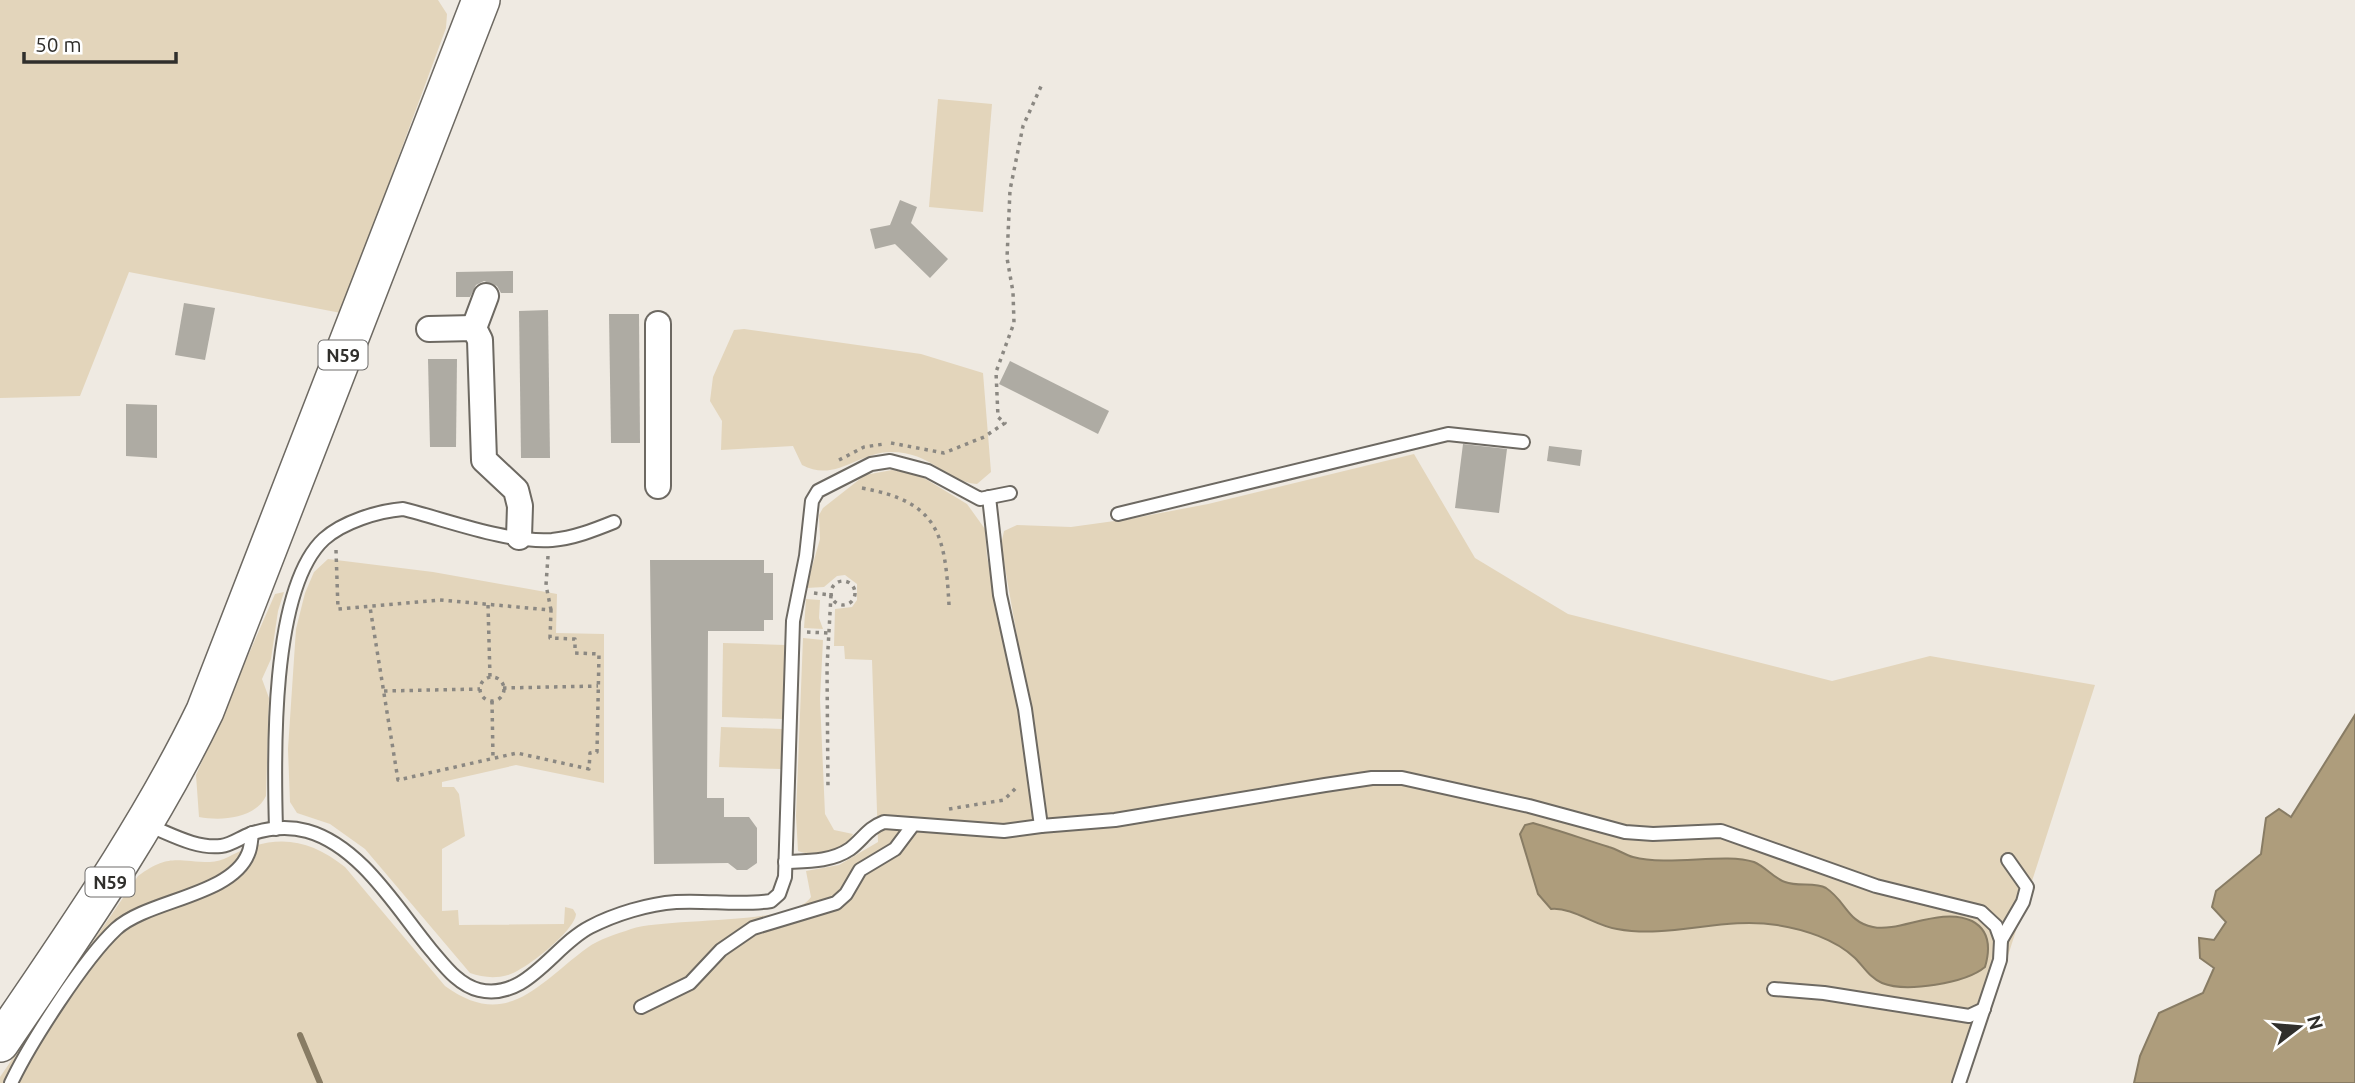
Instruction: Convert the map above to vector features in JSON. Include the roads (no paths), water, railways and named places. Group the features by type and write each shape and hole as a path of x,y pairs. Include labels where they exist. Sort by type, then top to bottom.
{"main road":[{"name":"N59","path":"0,1043 93,907 145,824 177,768 216,686 481,0"}],"street":[{"path":"486,296 474,328 480,340 484,460 516,490 520,506 519,537"},
{"path":"658,324 658,486"},
{"path":"429,329 474,328"}],"lane":[{"path":"1118,514 1448,434 1523,442"},
{"path":"145,824 202,846 223,846 252,833 276,829 307,831 333,842 363,867 464,984 496,991 521,982 587,928 611,918 675,902 771,901 779,894 785,877 793,621 806,556 812,501 818,491 833,483 871,464 890,461 908,463 928,471 979,499 1010,493"},
{"path":"989,497 1000,596 1025,709 1041,826"},
{"path":"276,829 282,646 290,607 307,565 324,539 373,514 403,509 519,537 548,540 576,536 614,522"},
{"path":"785,862 831,858 847,851 870,827 884,822 1004,831 1115,820 1336,783 1402,778 1529,806 1625,832 1653,834 1721,831 1876,886 1981,912 1996,926 2001,940 2000,960 1959,1083"},
{"path":"641,1007 690,984 721,950 753,928 836,903 846,894 860,870 895,849 913,825"},
{"path":"11,1083 52,1016 114,931 127,920 200,890 237,870 248,855 252,833"},
{"path":"2001,940 2023,902 2026,887 2008,860"},
{"path":"1774,989 1824,992 1969,1016 1984,1009"}],"waterway":[{"path":"300,1035 320,1083"}]}
